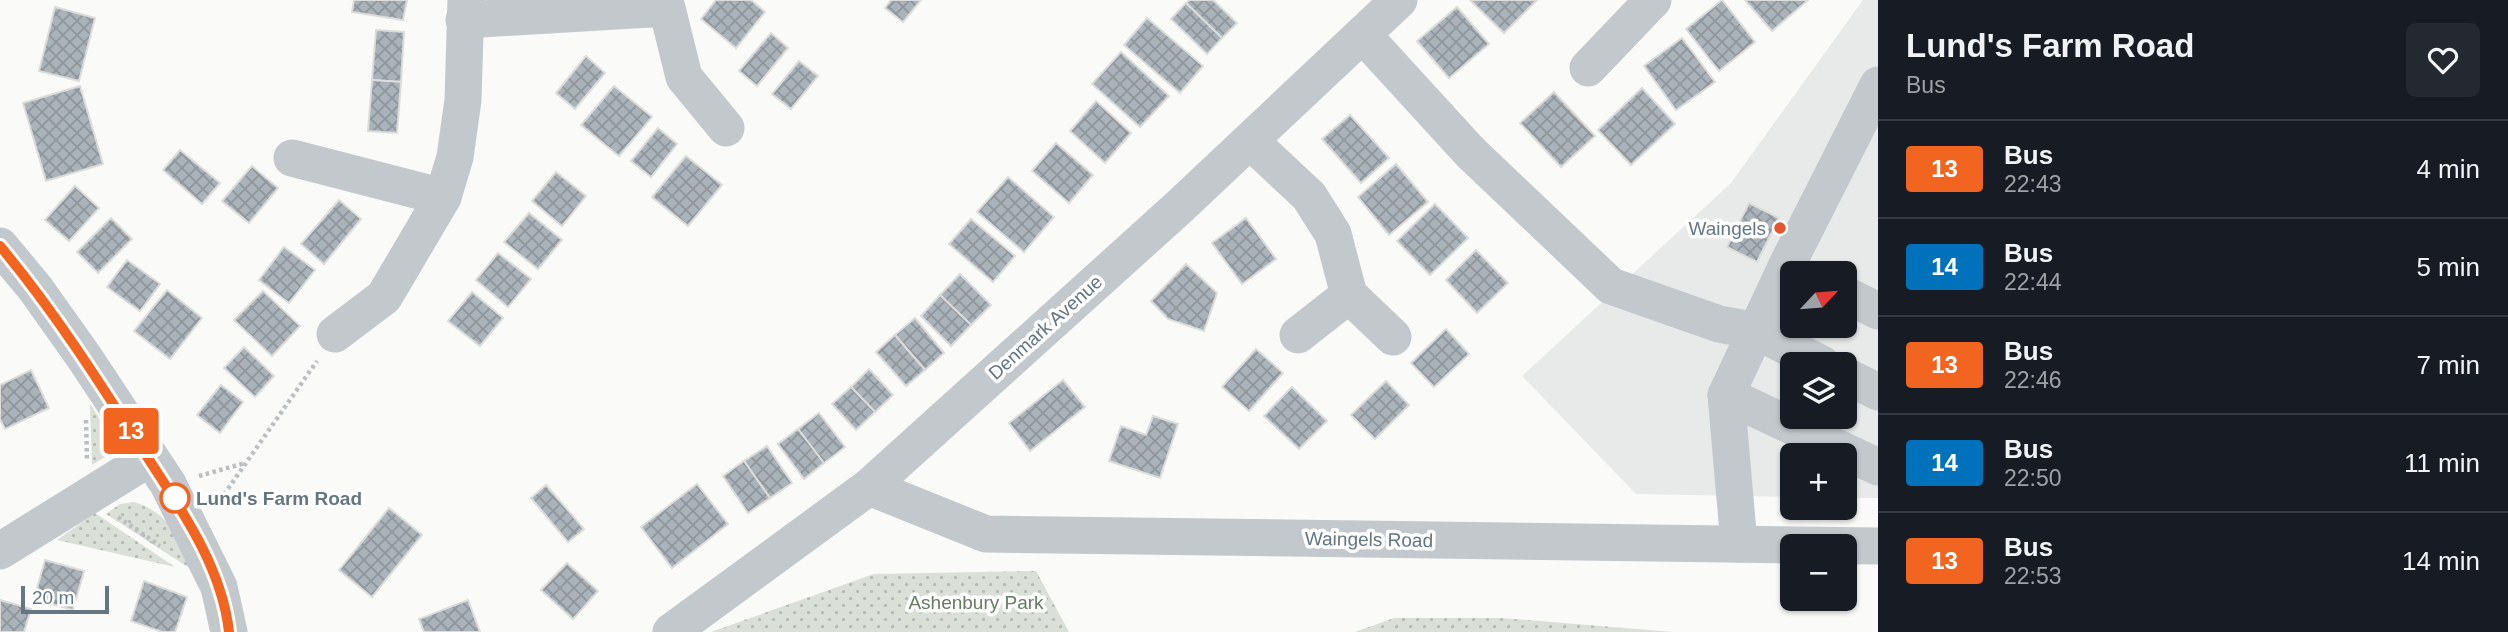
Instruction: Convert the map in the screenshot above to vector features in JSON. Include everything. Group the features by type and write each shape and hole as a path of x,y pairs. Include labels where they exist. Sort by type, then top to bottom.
{"street":[{"name":"Denmark Avenue","path":"671,632 869,487 1250,141 1399,0"},
{"path":"1588,68 1653,0"},
{"path":"335,334 384,297 443,197 455,157 463,100 465,10 666,4 684,77 726,128"},
{"path":"1363,35 1470,152 1611,286 1719,324 1756,331 1798,352"},
{"path":"1799,261 1878,85"},
{"path":"1250,141 1309,196 1333,234 1349,295 1393,337"},
{"path":"292,159 443,197"},
{"path":"0,246 35,288 85,357 158,471 195,535 219,587 229,632"},
{"path":"1739,544 1726,395 1756,331 1780,293"},
{"path":"1297,335 1349,295"},
{"path":"1857,300 1878,311"},
{"path":"1857,382 1878,392"},
{"path":"1726,395 1878,467"},
{"path":"0,551 158,471"},
{"name":"Waingels Road","path":"869,487 986,534 1878,546"}],"path":[{"path":"195,535 335,334"},
{"path":"158,471 247,463"}],"shaded area":[{"name":"Waingels","path":"1863,0 1878,0 1878,498 1857,498 1857,443 1780,443 1780,497 1636,494 1522,376 1731,183"}],"green space":[{"path":"90,404 102,423 106,442 105,457 92,465"},
{"path":"134,502 156,512 171,527 191,569 106,514 120,504"},
{"path":"95,513 175,567 57,540"},
{"name":"Ashenbury Park","path":"1036,571 1069,632 711,632 874,574"},
{"path":"1394,618 1501,618 1673,632 1355,632"}],"building":[{"path":"354,0 407,0 403,20 352,12"},
{"path":"716,0 751,0 765,12 736,48 701,19"},
{"path":"891,0 921,0 903,22 885,8"},
{"path":"1190,0 1213,0 1237,23 1222,38 1186,3"},
{"path":"1470,0 1537,0 1504,33"},
{"path":"1722,0 1755,42 1719,71 1686,29"},
{"path":"1745,0 1808,0 1772,31"},
{"path":"1186,3 1222,38 1207,54 1171,19"},
{"path":"55,7 95,18 79,81 39,71"},
{"path":"1457,7 1489,44 1449,78 1417,41"},
{"path":"1147,18 1203,66 1180,93 1124,45"},
{"path":"376,30 404,32 401,82 372,80"},
{"path":"771,33 788,48 757,86 739,71"},
{"path":"1682,38 1715,82 1676,110 1644,66"},
{"path":"1121,52 1169,96 1140,127 1092,84"},
{"path":"586,56 605,73 575,109 556,93"},
{"path":"799,61 818,76 791,109 772,94"},
{"path":"372,80 401,82 397,133 368,131"},
{"path":"80,86 103,164 46,181 23,103"},
{"path":"614,86 652,117 619,156 581,125"},
{"path":"1642,88 1675,124 1631,165 1598,130"},
{"path":"1554,92 1595,136 1561,167 1520,123"},
{"path":"1096,101 1131,133 1105,163 1070,131"},
{"path":"1350,115 1389,158 1361,183 1322,139"},
{"path":"658,128 677,144 651,177 631,161"},
{"path":"1056,143 1093,175 1069,203 1032,171"},
{"path":"180,150 220,183 202,204 163,170"},
{"path":"686,156 722,185 688,226 652,197"},
{"path":"1396,164 1428,202 1389,235 1358,197"},
{"path":"252,166 278,188 249,223 222,201"},
{"path":"556,172 586,196 562,226 532,201"},
{"path":"1008,177 1054,217 1024,252 977,212"},
{"path":"75,186 99,208 69,241 45,220"},
{"path":"339,200 361,219 324,264 301,244"},
{"path":"1749,203 1779,218 1757,262 1727,247"},
{"path":"1435,204 1468,238 1430,275 1397,241"},
{"path":"529,213 562,240 538,269 504,242"},
{"path":"111,218 132,239 98,273 77,252"},
{"path":"1246,218 1276,259 1242,284 1212,243"},
{"path":"971,219 1015,256 993,282 949,244"},
{"path":"284,247 315,270 289,303 259,280"},
{"path":"1476,250 1508,283 1477,313 1446,280"},
{"path":"498,253 531,279 508,307 476,280"},
{"path":"127,260 160,284 140,311 107,287"},
{"path":"1186,264 1217,293 1204,331 1168,319 1151,301"},
{"path":"960,274 991,305 971,325 940,295"},
{"path":"167,290 202,318 170,359 134,331"},
{"path":"263,291 300,326 272,356 234,320"},
{"path":"472,292 503,318 480,346 448,321"},
{"path":"940,295 971,325 951,346 921,316"},
{"path":"915,318 944,353 925,370 895,335"},
{"path":"1446,329 1469,354 1434,387 1411,363"},
{"path":"895,335 925,370 906,386 876,352"},
{"path":"244,347 274,376 255,397 224,368"},
{"path":"1256,349 1283,373 1249,411 1222,387"},
{"path":"869,369 893,395 875,412 851,387"},
{"path":"31,370 49,408 5,429 0,419 0,385"},
{"path":"1063,380 1085,407 1030,451 1009,423"},
{"path":"1386,381 1409,405 1375,439 1351,415"},
{"path":"221,385 243,402 220,433 197,415"},
{"path":"851,387 875,412 856,430 832,404"},
{"path":"1292,387 1327,421 1299,449 1264,416"},
{"path":"819,413 845,447 824,463 798,429"},
{"path":"1153,416 1178,424 1160,478 1109,461 1121,426 1146,435"},
{"path":"798,429 824,463 804,479 778,444"},
{"path":"767,446 792,483 770,498 744,461"},
{"path":"744,461 770,498 748,513 723,476"},
{"path":"697,484 728,524 672,568 641,527"},
{"path":"546,485 584,529 568,542 531,498"},
{"path":"389,508 422,535 372,597 339,570"},
{"path":"45,560 84,571 73,610 34,599"},
{"path":"567,563 598,591 573,619 541,590"},
{"path":"144,581 187,597 175,632 162,632 131,621"},
{"path":"0,600 31,609 24,632 0,632"},
{"path":"468,600 480,632 424,632 419,619"}],"bus line":[{"name":"13","path":"0,246 35,288 85,357 148,459 168,484 219,587 229,632"}],"place":[{"name":"Waingels","path":"1780,228"},
{"name":"Lund's Farm Road","path":"175,498"}]}
